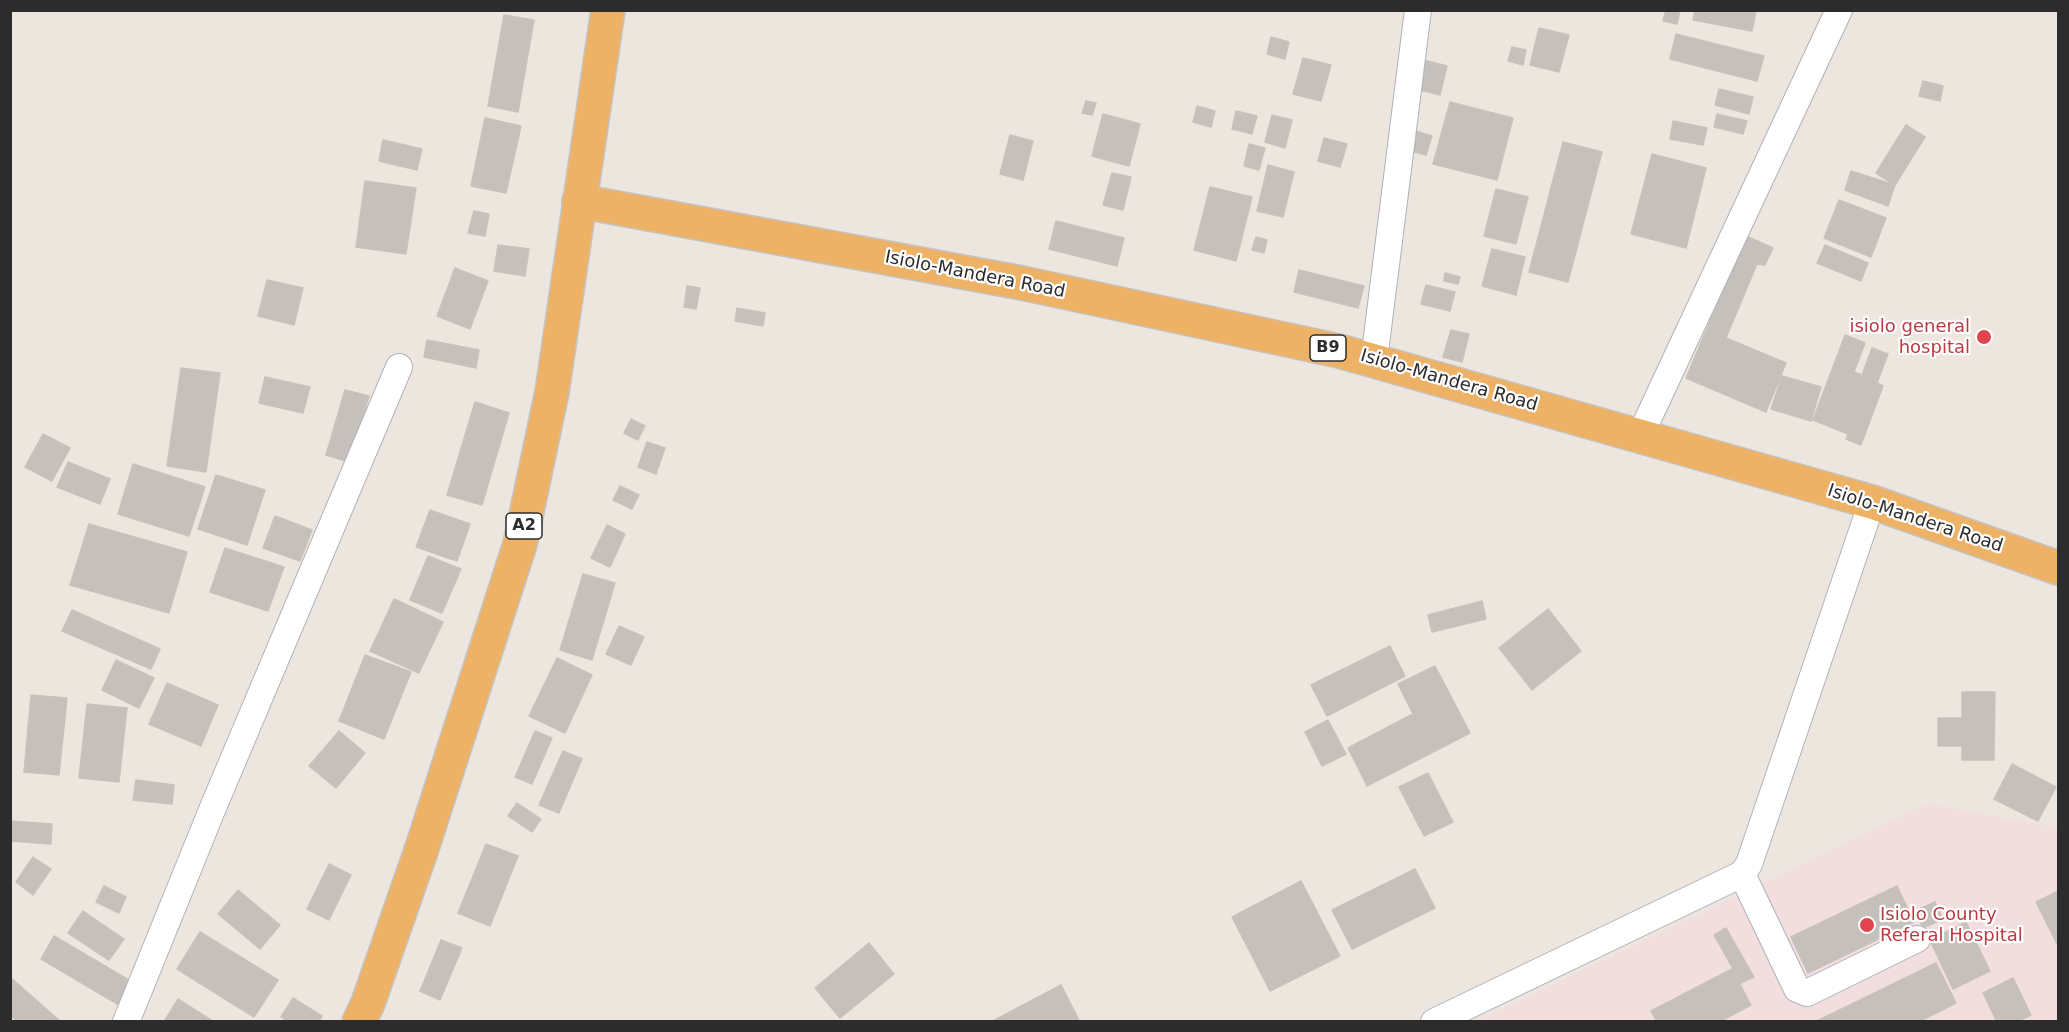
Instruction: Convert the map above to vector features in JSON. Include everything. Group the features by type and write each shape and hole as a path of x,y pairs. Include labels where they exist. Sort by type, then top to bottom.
{"highway":[{"name":"A2","path":"359,1022 368,1003 422,848 520,544 552,392 608,10"},
{"name":"Isiolo-Mandera Road","path":"579,201 1022,283 1339,351 1872,502 2058,568"}],"street":[{"path":"1374,360 1418,10"},
{"path":"1640,436 1839,10"},
{"path":"126,1022 212,810 399,367"},
{"path":"1434,1022 1742,874 1749,864 1872,502"},
{"path":"1742,874 1797,989 1807,993 1917,939"}],"shaded area":[{"name":"Isiolo County Referal Hospital","path":"1928,804 2058,828 2058,1021 1476,1022"}],"building":[{"path":"1666,10 1680,10 1677,24 1663,21"},
{"path":"1695,10 1756,11 1752,31 1693,20"},
{"path":"504,15 534,20 518,112 488,106"},
{"path":"1539,28 1569,35 1559,72 1530,65"},
{"path":"1676,34 1764,56 1757,81 1670,59"},
{"path":"1271,37 1289,42 1285,59 1267,54"},
{"path":"1512,47 1526,50 1523,65 1508,61"},
{"path":"1303,58 1331,65 1321,101 1293,94"},
{"path":"1420,59 1447,66 1440,95 1412,88"},
{"path":"1923,81 1943,86 1940,101 1919,96"},
{"path":"1719,89 1753,97 1749,114 1715,105"},
{"path":"1086,101 1096,103 1092,115 1082,113"},
{"path":"1450,102 1513,118 1497,180 1433,164"},
{"path":"1197,106 1215,111 1211,127 1193,122"},
{"path":"1236,111 1257,116 1252,134 1232,129"},
{"path":"1103,114 1140,124 1129,166 1092,156"},
{"path":"1717,114 1747,121 1743,134 1714,127"},
{"path":"1272,115 1292,120 1285,148 1265,142"},
{"path":"485,118 521,126 506,193 471,186"},
{"path":"1673,121 1707,128 1703,145 1670,139"},
{"path":"1906,125 1925,137 1895,185 1876,173"},
{"path":"1412,130 1432,136 1426,155 1407,150"},
{"path":"1010,135 1033,141 1023,180 1000,174"},
{"path":"1324,138 1347,144 1340,167 1318,161"},
{"path":"383,140 422,149 417,170 379,161"},
{"path":"1563,142 1602,152 1568,282 1529,272"},
{"path":"1249,144 1265,148 1259,170 1244,166"},
{"path":"1652,154 1706,168 1686,248 1631,234"},
{"path":"1268,165 1294,172 1283,217 1257,211"},
{"path":"1851,171 1895,185 1888,206 1845,190"},
{"path":"1112,173 1131,177 1123,210 1103,205"},
{"path":"365,181 416,188 406,254 356,247"},
{"path":"1210,187 1252,197 1236,261 1194,250"},
{"path":"1496,189 1528,197 1516,244 1484,236"},
{"path":"1839,200 1886,218 1871,257 1824,238"},
{"path":"474,211 489,214 485,236 468,233"},
{"path":"1056,221 1124,238 1117,266 1049,249"},
{"path":"1746,236 1773,248 1765,265 1757,264 1726,338 1786,363 1766,412 1686,378"},
{"path":"1256,237 1267,240 1264,253 1252,250"},
{"path":"498,245 529,249 525,276 494,271"},
{"path":"1825,245 1868,263 1861,281 1817,263"},
{"path":"1492,249 1525,257 1516,295 1482,286"},
{"path":"455,268 488,281 470,329 437,316"},
{"path":"1299,270 1364,286 1358,308 1294,292"},
{"path":"1445,273 1460,277 1458,284 1444,281"},
{"path":"267,280 303,288 294,325 258,316"},
{"path":"1426,285 1455,292 1450,311 1421,304"},
{"path":"687,286 700,288 696,309 684,307"},
{"path":"737,308 765,313 763,326 735,321"},
{"path":"1451,330 1469,334 1462,362 1443,357"},
{"path":"1845,335 1865,343 1854,372 1862,375 1872,348 1888,354 1877,383 1883,386 1861,445 1846,439 1848,434 1813,420"},
{"path":"427,340 479,350 476,368 424,357"},
{"path":"181,368 220,373 206,472 167,466"},
{"path":"1782,376 1821,387 1811,421 1771,409"},
{"path":"265,377 310,387 303,413 259,403"},
{"path":"345,390 369,396 349,462 326,455"},
{"path":"475,402 509,413 482,505 447,495"},
{"path":"631,419 645,426 638,440 624,433"},
{"path":"43,434 70,448 52,481 25,467"},
{"path":"647,442 665,448 656,474 638,467"},
{"path":"68,462 110,479 100,504 57,487"},
{"path":"133,464 205,487 189,536 118,514"},
{"path":"216,475 265,490 247,545 198,529"},
{"path":"620,486 639,495 632,509 613,500"},
{"path":"430,510 470,524 457,561 416,547"},
{"path":"275,516 312,530 300,561 263,548"},
{"path":"89,524 187,552 169,613 70,585"},
{"path":"607,525 625,534 610,567 591,558"},
{"path":"225,548 284,567 268,611 210,592"},
{"path":"428,556 461,569 442,613 410,600"},
{"path":"583,574 615,583 592,660 560,650"},
{"path":"394,599 443,622 419,673 370,651"},
{"path":"1482,601 1486,619 1432,632 1428,615"},
{"path":"1548,609 1581,651 1532,690 1499,648"},
{"path":"72,610 160,649 151,669 62,631"},
{"path":"619,626 644,637 631,665 606,654"},
{"path":"1390,646 1405,676 1327,716 1311,685"},
{"path":"365,655 411,672 384,739 339,721"},
{"path":"557,658 592,675 565,733 529,716"},
{"path":"116,660 154,678 139,708 102,690"},
{"path":"1435,666 1470,733 1367,786 1348,748 1413,714 1398,684"},
{"path":"167,683 218,705 201,746 149,724"},
{"path":"1962,692 1995,692 1994,760 1962,760 1962,746 1938,746 1938,718 1962,718"},
{"path":"31,695 67,698 59,775 24,772"},
{"path":"87,704 127,708 119,782 79,778"},
{"path":"1328,720 1346,754 1322,766 1305,732"},
{"path":"339,731 365,753 336,788 309,766"},
{"path":"535,731 552,738 532,784 515,777"},
{"path":"563,751 582,759 559,813 539,805"},
{"path":"2012,764 2056,787 2038,821 1994,799"},
{"path":"1428,773 1453,822 1424,836 1399,787"},
{"path":"136,780 174,785 172,804 133,800"},
{"path":"517,803 541,819 532,832 508,816"},
{"path":"10,821 52,824 51,844 10,841"},
{"path":"486,844 518,856 490,926 458,913"},
{"path":"33,857 51,869 33,895 16,882"},
{"path":"329,864 351,875 329,920 307,909"},
{"path":"1415,869 1435,908 1352,949 1332,910"},
{"path":"1301,881 1340,956 1270,991 1232,917"},
{"path":"104,886 126,897 119,913 96,902"},
{"path":"1897,886 1914,922 1808,973 1791,937"},
{"path":"238,890 280,925 260,949 218,914"},
{"path":"2058,891 2058,946 2036,902"},
{"path":"1935,902 1943,919 1923,928 1915,911"},
{"path":"83,911 124,939 109,960 68,933"},
{"path":"1966,922 1990,971 1953,989 1930,940"},
{"path":"1726,928 1754,977 1741,983 1714,935"},
{"path":"200,932 278,980 254,1017 177,969"},
{"path":"54,936 132,982 119,1005 41,959"},
{"path":"441,940 462,948 440,1000 420,991"},
{"path":"869,943 894,974 840,1018 815,988"},
{"path":"1936,963 1956,1003 1918,1022 1815,1022"},
{"path":"1732,969 1751,1005 1719,1022 1657,1022 1651,1011"},
{"path":"10,977 60,1021 18,1022 10,1015"},
{"path":"2013,978 2031,1015 2016,1022 1997,1022 1983,993"},
{"path":"1061,985 1080,1022 991,1022"},
{"path":"293,998 322,1016 319,1022 289,1022 281,1017"},
{"path":"178,999 214,1022 164,1022"}],"place":[{"name":"isiolo general hospital","path":"1984,337"},
{"name":"Isiolo County Referal Hospital","path":"1867,925"}]}
